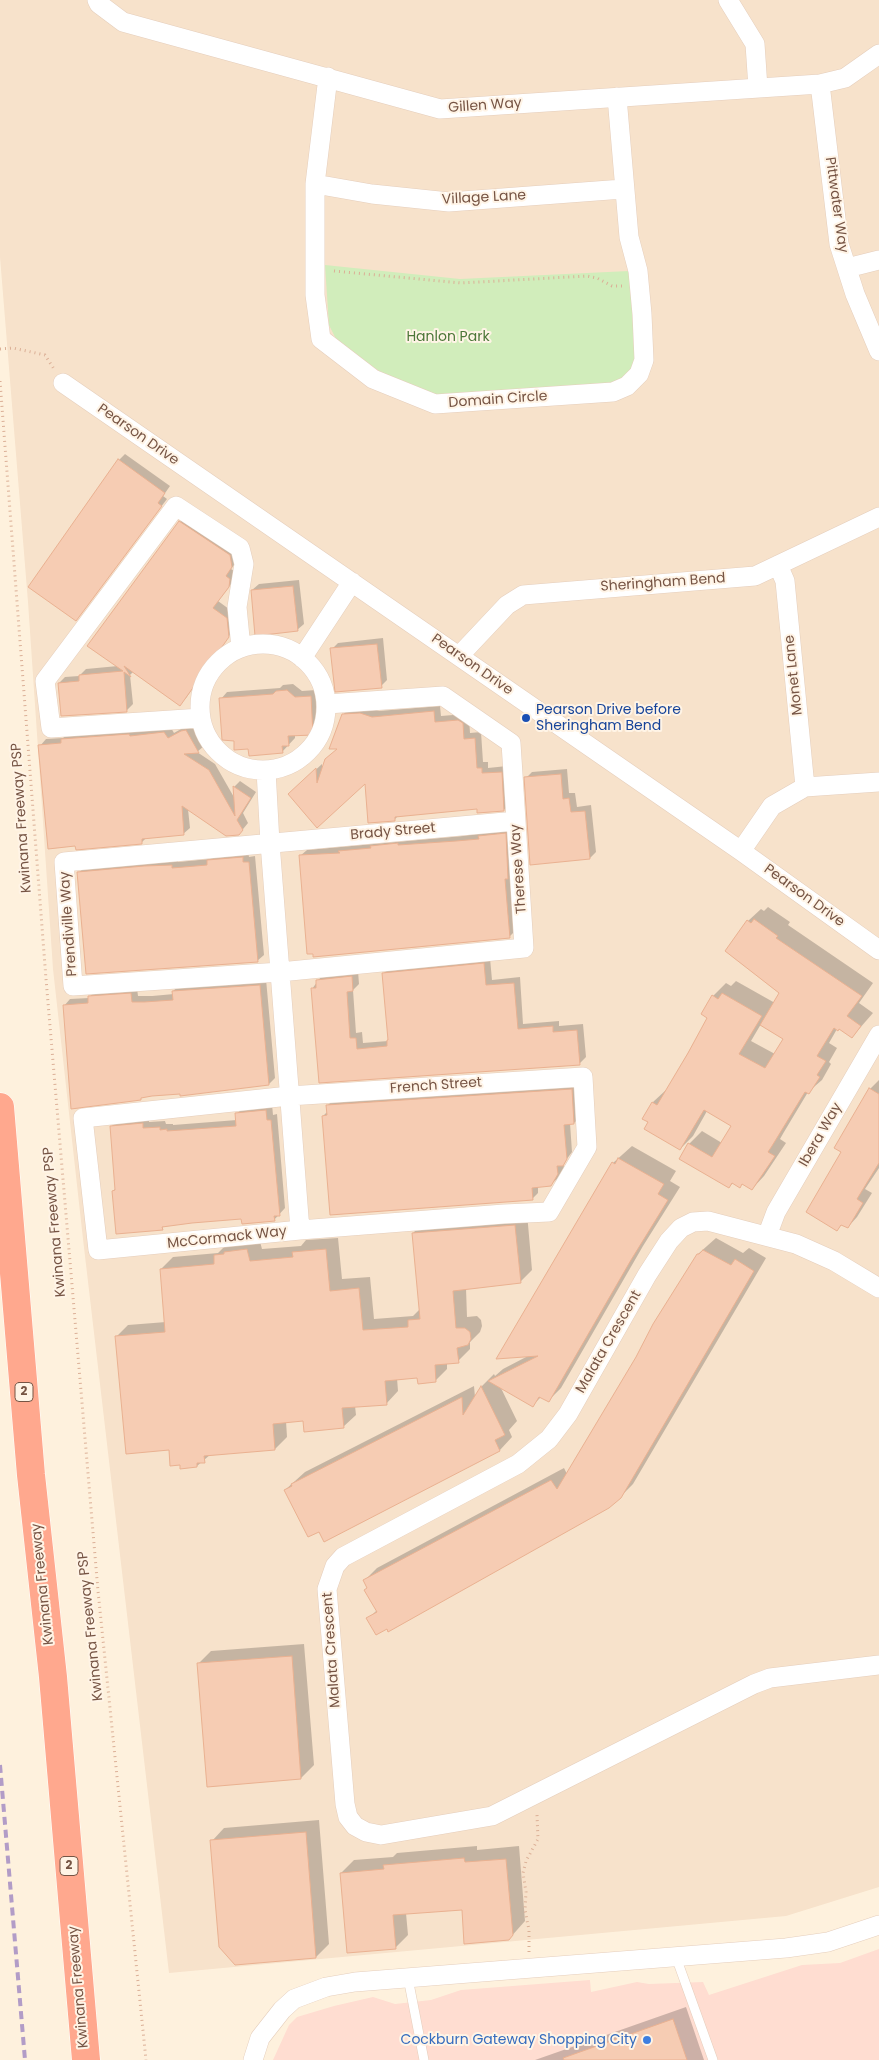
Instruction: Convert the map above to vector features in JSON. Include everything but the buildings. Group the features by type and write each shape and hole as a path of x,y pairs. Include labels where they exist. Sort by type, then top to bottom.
{"highway":[{"name":"Kwinana Freeway","path":"0,1107 31,1475 53,1677 86,2060"}],"street":[{"path":"728,0 754,44 758,88"},
{"name":"Gillen Way","path":"98,2 124,22 440,109 820,84 845,78 879,54"},
{"name":"Domain Circle","path":"328,77 315,184 316,295 321,339 373,379 435,404 613,392 627,386 639,374 644,360 638,271 628,237 617,97"},
{"name":"Pittwater Way","path":"820,84 839,244 854,294 879,351"},
{"name":"Village Lane","path":"315,184 372,194 450,202 623,190"},
{"path":"847,268 879,260"},
{"name":"Pearson Drive","path":"63,383 741,851 879,950"},
{"path":"201,718 50,728 45,681 176,506 240,548 244,564 237,607 241,648"},
{"name":"Sheringham Bend","path":"459,656 507,605 523,595 755,576 879,517"},
{"name":"Monet Lane","path":"778,565 785,580 805,787"},
{"path":"302,658 352,582"},
{"path":"262,644 283,647 302,658 315,670 323,687 326,704 324,724 316,742 303,756 286,766 266,770 248,769 231,762 217,750 206,735 201,718 201,696 208,676 222,659 241,648 262,644"},
{"name":"Therese Way","path":"280,972 524,948 511,743 444,696 326,704"},
{"path":"266,770 300,1230"},
{"path":"741,851 772,806 805,787 879,782"},
{"name":"Brady Street","path":"270,843 516,821"},
{"name":"Prendiville Way","path":"270,843 64,862 73,986 280,972"},
{"name":"Ibera Way","path":"767,1236 776,1212 879,1035"},
{"name":"French Street","path":"290,1096 582,1076"},
{"name":"McCormack Way","path":"290,1096 83,1118 98,1250 300,1230 549,1212 587,1147 582,1076"},
{"name":"Malata Crescent","path":"879,1288 811,1250 767,1236 708,1221 694,1222 681,1228 668,1241 568,1414 549,1438 518,1464 343,1557 334,1566 327,1589 327,1607 345,1804 348,1817 355,1826 366,1832 382,1835 492,1816 754,1684 770,1678 788,1675 879,1665"},
{"path":"253,2060 260,2038 282,2010 294,1999 309,1992 341,1983 676,1957 828,1942 879,1925"}],"lane":[{"path":"676,1957 713,2060"},
{"path":"408,1978 424,2060"}],"path":[{"path":"316,269 461,283 587,276 597,278 612,286 639,284"},
{"path":"0,348 13,348 45,355 63,383"},
{"name":"Kwinana Freeway PSP","path":"0,381 46,979 98,1591 146,2060"},
{"path":"528,1955 530,1943 525,1910 526,1892 523,1873 526,1861 538,1839 537,1815"}],"shaded area":[{"path":"0,0 879,0 879,1887 786,1916 169,1973 53,969 28,602 0,257"},
{"path":"879,1949 879,2060 273,2060 289,2025 297,2017 373,1997 395,2004 431,2000 461,1990 590,1980 591,1992 637,1982 649,1984 703,1982 709,1995 802,1965 840,1963"}],"green space":[{"name":"Hanlon Park","path":"325,265 460,279 629,271 636,353 635,361 629,373 612,384 449,396 424,393 404,387 344,348 335,337 329,325"}],"railway":[{"path":"0,1765 25,2060"}],"place":[{"name":"Pearson Drive before Sheringham Bend","path":"526,718"},
{"name":"Cockburn Gateway Shopping City","path":"647,2040"}]}
